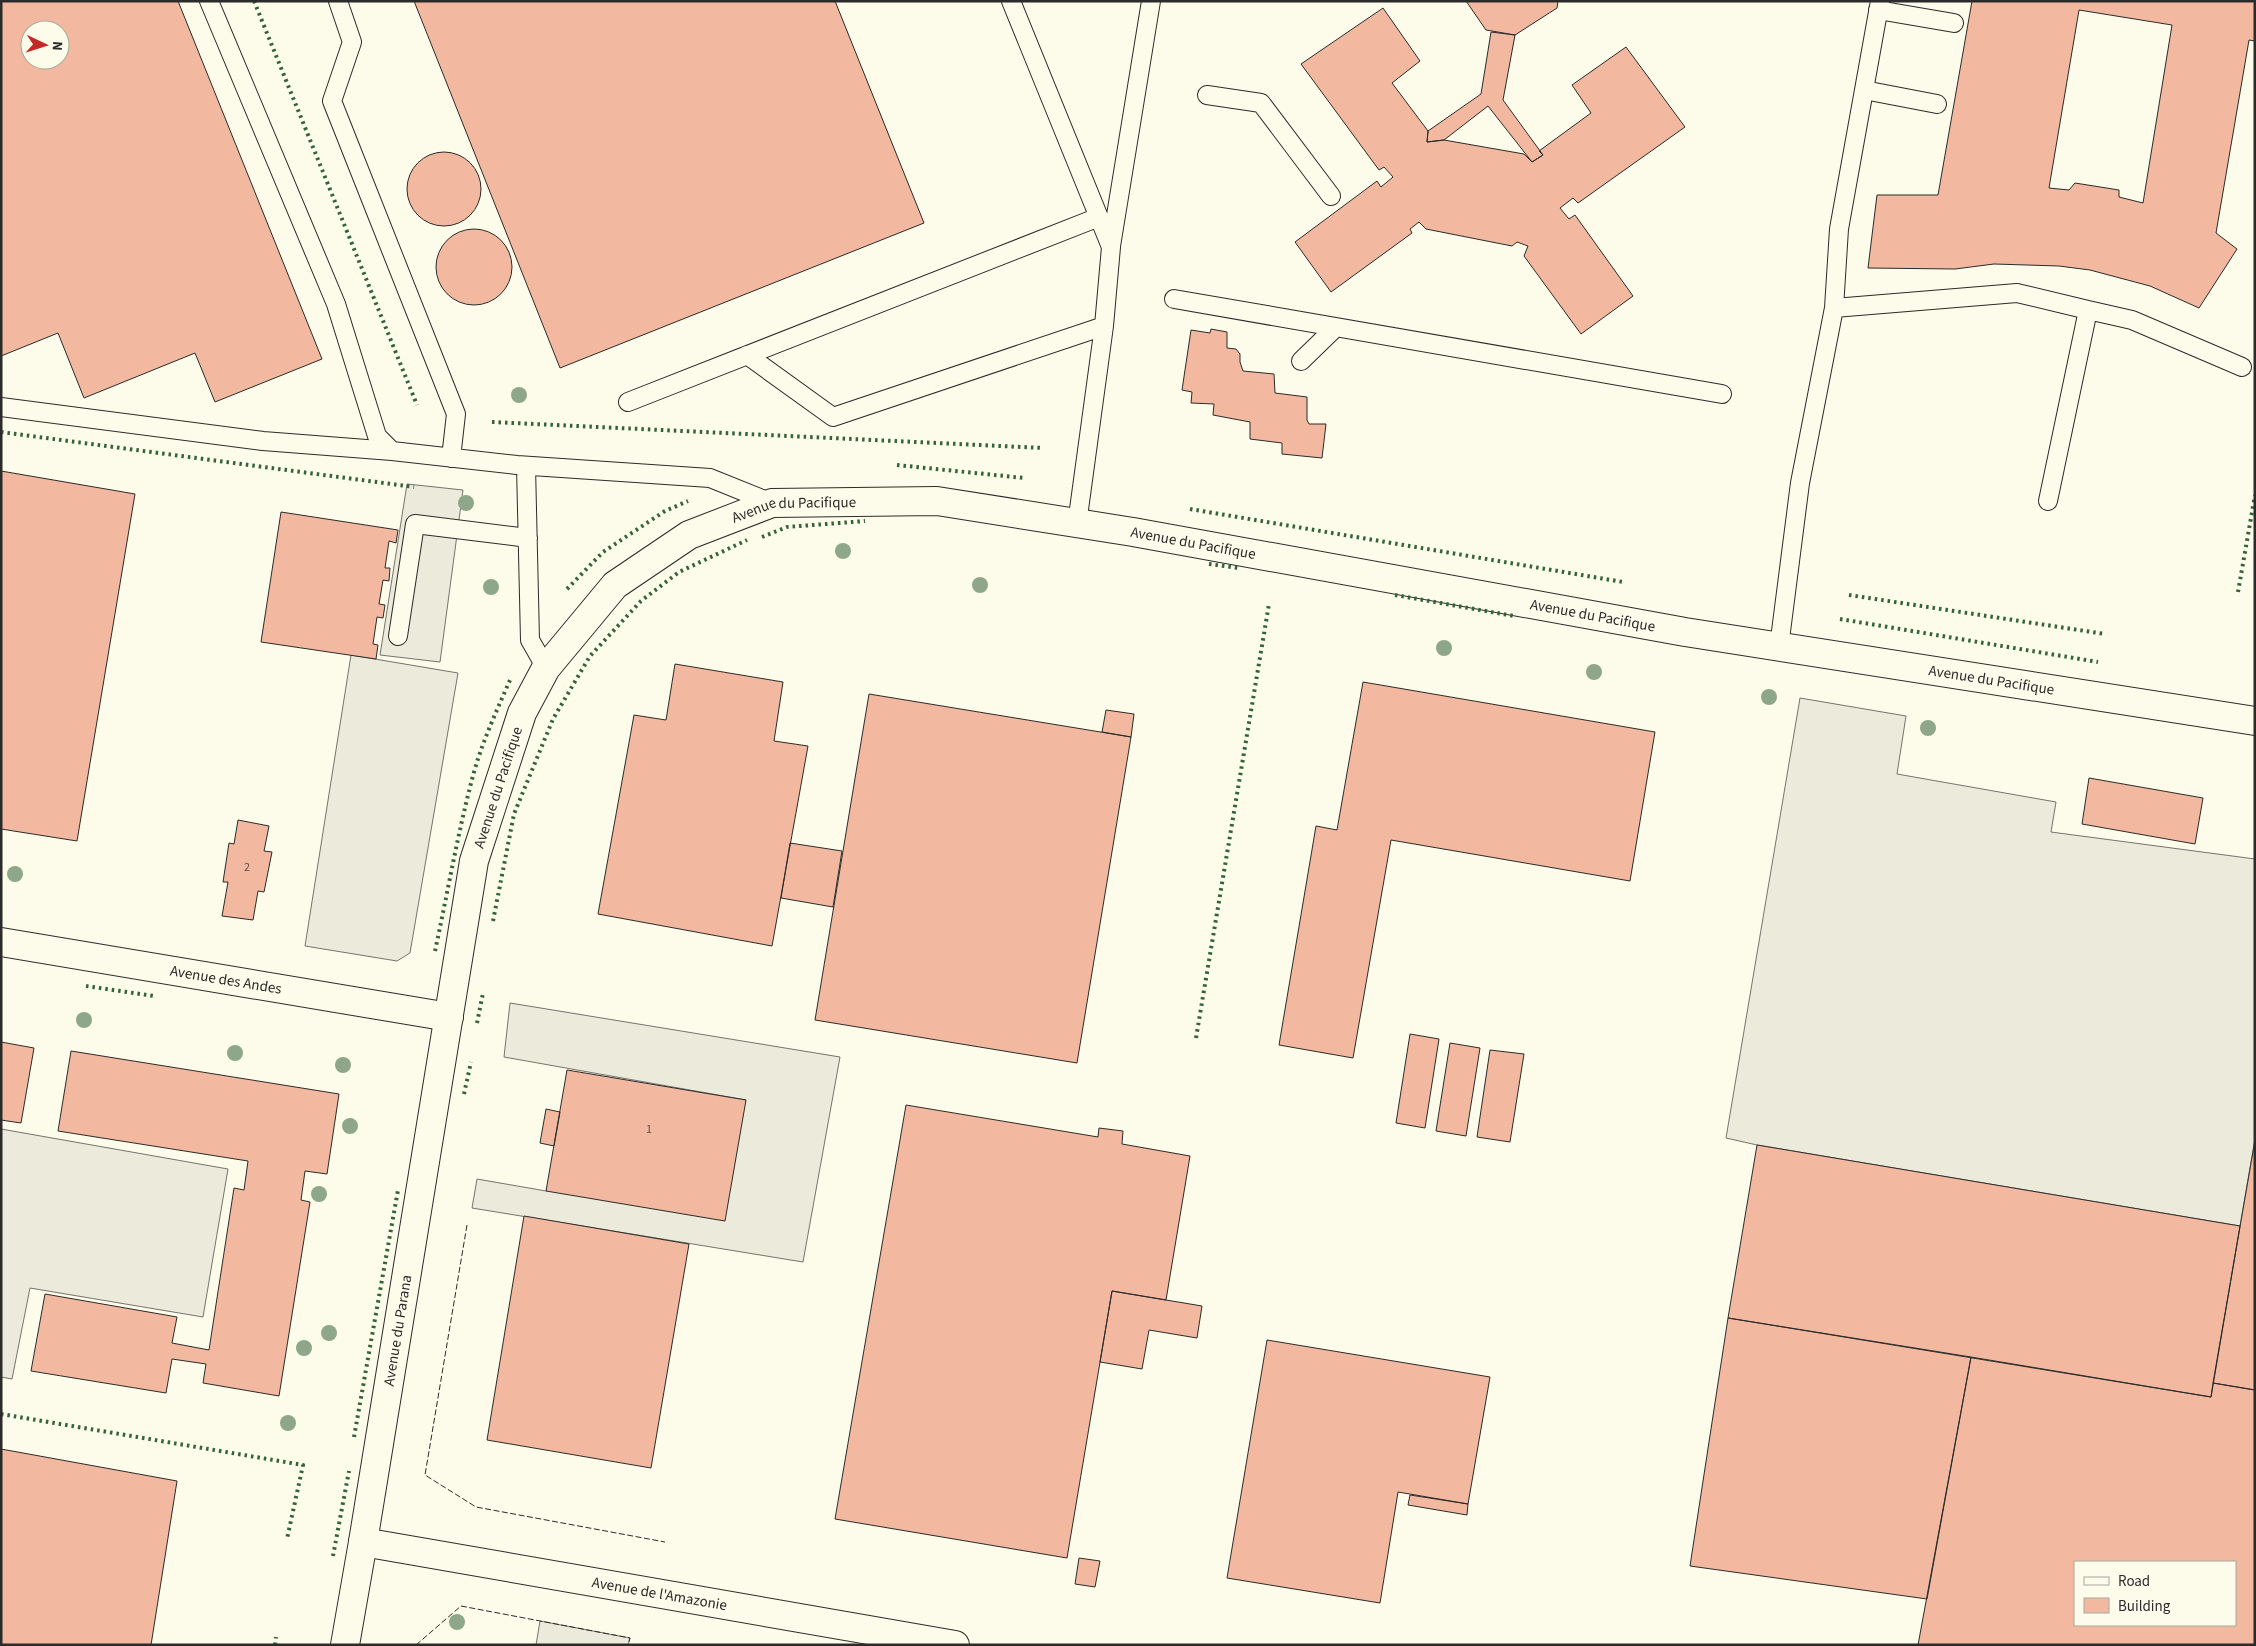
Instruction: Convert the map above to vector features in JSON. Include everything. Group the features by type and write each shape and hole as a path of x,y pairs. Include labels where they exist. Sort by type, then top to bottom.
{"street":[{"name":"Avenue du Pacifique","path":"449,1017 474,861 522,713 546,668 615,585 688,535 772,502 937,501 1133,532 1685,632 2254,718"},
{"name":"Avenue des Andes","path":"1,942 449,1017"},
{"name":"Avenue du Parana","path":"345,1645 449,1017"},
{"name":"Avenue de l'Amazonie","path":"363,1542 955,1645"}],"lane":[{"path":"209,1 336,304 377,436 392,451"},
{"path":"338,1 352,42 332,101 456,414 451,458"},
{"path":"1012,1 1111,247"},
{"path":"1077,524 1104,326 1111,247 1151,1"},
{"path":"1779,647 1800,483 1834,308 1839,229 1879,5 1954,23"},
{"path":"1864,90 1937,104"},
{"path":"1207,95 1261,103 1331,196"},
{"path":"628,402 1100,217"},
{"path":"1834,308 2016,293 2132,320 2242,367"},
{"path":"1174,300 1722,394"},
{"path":"2048,501 2088,310"},
{"path":"747,355 833,417 1104,326"},
{"path":"1301,361 1336,327"},
{"path":"1,407 263,441 392,451 526,466 710,478 772,502"},
{"path":"526,466 530,640 546,668"},
{"path":"398,636 415,524 528,538"}],"shaded area":[{"path":"407,484 463,490 440,662 380,655"},
{"path":"351,655 458,673 410,953 397,961 305,946"},
{"path":"1800,698 1906,716 1897,774 2056,802 2051,832 2255,859 2255,1139 2240,1226 1757,1145 1726,1138"},
{"path":"510,1003 840,1057 803,1262 472,1208 477,1179 546,1191 746,1100 504,1057"},
{"path":"1,1129 228,1169 203,1317 30,1288 12,1379 1,1377"},
{"path":"540,1621 630,1638 628,1645 536,1645"}],"building":[{"path":"1,1 178,1 322,359 215,402 195,353 84,398 58,333 1,356"},
{"path":"414,1 835,1 924,223 560,368"},
{"path":"1466,1 1558,1 1557,8 1515,35 1486,30"},
{"path":"1972,1 2255,1 2255,41 2249,40 2216,233 2237,249 2199,308 2150,286 2090,270 2059,266 1994,264 1955,269 1868,268 1877,195 1938,195","holes":["2079,10 2172,25 2143,203 2119,197 2119,190 2075,183 2069,190 2049,188"]},
{"path":"1383,8 1420,61 1392,83 1428,131 1427,142 1444,140 1524,154 1532,162 1543,155 1539,151 1591,113 1572,85 1626,47 1685,127 1578,203 1573,198 1560,208 1569,219 1575,215 1633,296 1581,334 1524,256 1528,246 1517,242 1512,246 1426,229 1419,222 1410,229 1412,233 1331,292 1295,242 1377,181 1381,187 1393,177 1384,167 1379,170 1301,64"},
{"path":"1491,32 1515,35 1503,100 1543,155 1532,162 1488,106 1444,140 1427,142 1428,131 1481,94"},
{"path":"444,152 465,158 475,168 481,189 475,210 465,220 444,226 423,220 413,210 407,189 413,168 423,158"},
{"path":"474,229 488,232 501,240 509,253 512,267 509,281 501,294 488,302 474,305 460,302 447,294 439,281 436,267 439,253 447,240 460,232"},
{"path":"1211,329 1227,332 1227,348 1236,349 1240,354 1243,371 1274,374 1275,393 1307,397 1307,420 1309,424 1326,424 1322,458 1282,454 1282,443 1250,439 1250,422 1213,415 1214,404 1191,403 1192,392 1182,390 1191,330 1210,333"},
{"path":"1,471 135,494 77,841 1,829"},
{"path":"281,512 398,530 396,543 389,541 385,568 390,568 389,581 383,580 379,604 385,605 383,618 377,617 373,644 378,645 376,659 261,642"},
{"path":"675,664 783,682 774,741 808,746 772,946 598,914 634,715 666,720"},
{"path":"1363,682 1655,732 1630,881 1391,840 1353,1058 1279,1045 1316,826 1337,830"},
{"path":"869,694 1131,737 1077,1063 815,1020"},
{"path":"1106,710 1134,714 1131,737 1102,732"},
{"path":"2089,778 2203,798 2195,844 2082,824"},
{"path":"238,820 269,826 264,851 272,852 264,892 258,891 253,920 222,916 228,882 223,882 229,843 234,844"},
{"path":"790,843 842,851 833,907 781,898"},
{"path":"1410,1034 1439,1039 1425,1128 1396,1123"},
{"path":"1,1042 34,1048 21,1123 1,1120"},
{"path":"1450,1043 1480,1048 1466,1136 1436,1131"},
{"path":"1490,1050 1524,1054 1510,1142 1477,1137"},
{"path":"71,1051 339,1094 327,1174 305,1171 301,1200 310,1202 279,1396 203,1383 206,1364 172,1359 166,1393 31,1371 45,1294 177,1317 172,1343 209,1350 234,1188 244,1190 248,1161 58,1131"},
{"path":"567,1070 746,1100 725,1221 546,1191"},
{"path":"906,1105 1098,1137 1099,1128 1123,1131 1122,1144 1190,1156 1166,1300 1112,1291 1067,1558 835,1519"},
{"path":"546,1109 560,1112 554,1146 540,1143"},
{"path":"2255,1140 2255,1390 2213,1383"},
{"path":"1757,1145 2240,1226 2211,1397 1728,1318"},
{"path":"524,1216 689,1244 651,1468 487,1440"},
{"path":"1112,1291 1202,1306 1197,1338 1149,1330 1142,1369 1100,1362"},
{"path":"1728,1318 1971,1357 1927,1599 1690,1566"},
{"path":"1267,1340 1490,1377 1468,1504 1398,1492 1380,1603 1227,1578"},
{"path":"1971,1357 2211,1397 2213,1383 2255,1390 2255,1645 1918,1645"},
{"path":"1,1449 177,1481 151,1645 1,1645"},
{"path":"1410,1495 1468,1504 1467,1515 1408,1505"},
{"path":"1079,1558 1100,1561 1095,1587 1075,1584"}],"hedge":[{"path":"254,1 417,405"},
{"path":"492,422 1043,448"},
{"path":"1,432 414,487"},
{"path":"897,465 1024,478"},
{"path":"2238,592 2255,495"},
{"path":"567,589 603,552 665,511 688,501"},
{"path":"1190,509 1623,582"},
{"path":"762,537 787,527 865,521"},
{"path":"493,921 514,814 553,719 590,656 641,601 679,572 747,540"},
{"path":"1209,564 1239,568"},
{"path":"1395,595 1514,616"},
{"path":"1849,595 2105,634"},
{"path":"1196,1038 1269,604"},
{"path":"1840,619 2098,662"},
{"path":"435,951 474,772 486,737 510,680"},
{"path":"86,986 154,996"},
{"path":"477,1023 483,993"},
{"path":"464,1094 471,1062"},
{"path":"354,1437 398,1190"},
{"path":"1,1414 303,1465 287,1539"},
{"path":"333,1556 349,1471"},
{"path":"275,1645 276,1637"}],"fence":[{"path":"467,1225 425,1475 476,1507 665,1542"},
{"path":"416,1645 461,1606 630,1638 628,1645"}]}
